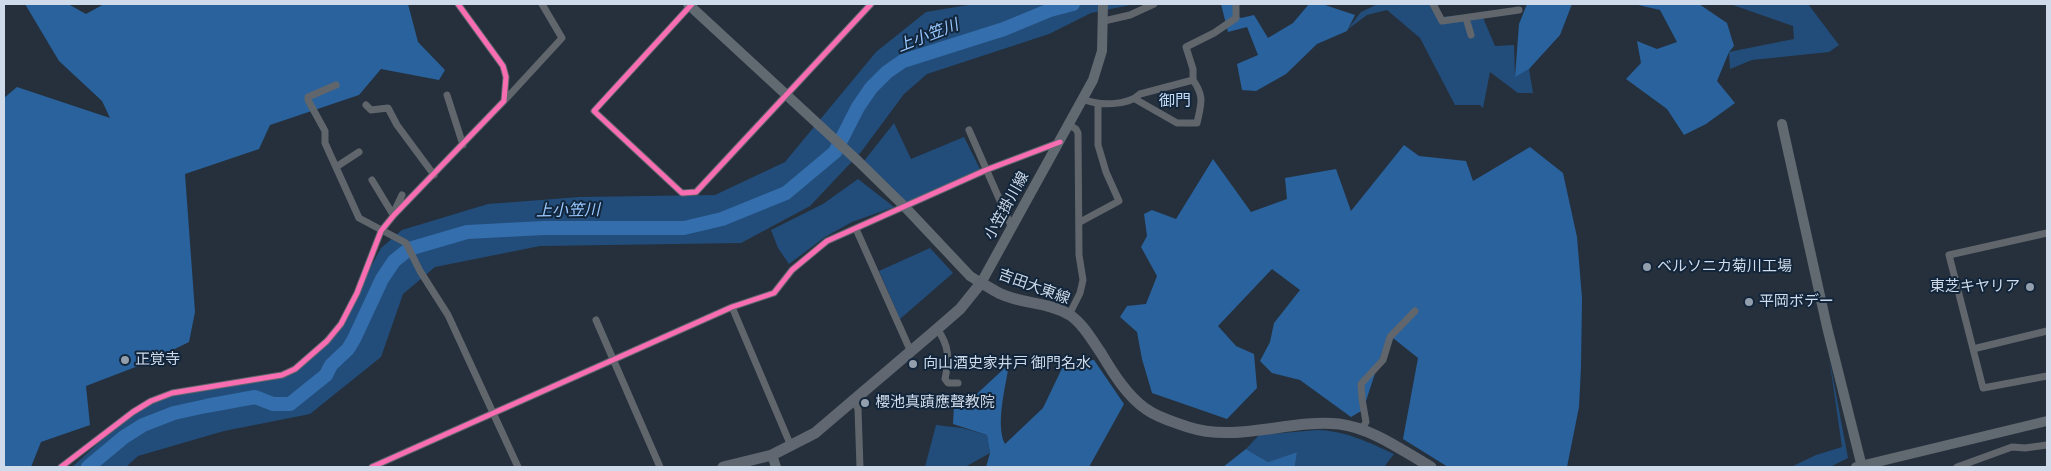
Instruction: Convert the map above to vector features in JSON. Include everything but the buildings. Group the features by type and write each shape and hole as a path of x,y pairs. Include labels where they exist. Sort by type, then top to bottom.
{"main road":[{"name":"吉田大東線","path":"723,467 772,454 815,433 937,330 960,309 981,282 1001,294 1055,308 1069,315 1080,324 1092,339 1124,388 1146,409 1164,418 1190,428 1212,432 1272,429 1324,423 1341,425 1361,430 1431,467"}],"street":[{"path":"458,4 503,66 506,77 504,101"},
{"path":"393,214 434,176 562,38 542,4"},
{"path":"872,4 786,95 696,192 682,193 594,111 690,4 786,95 858,161 905,207 970,276 981,282"},
{"name":"小笠掛川線","path":"981,282 1060,142 1098,66 1102,51 1103,4"},
{"path":"1104,18 1130,15 1154,4"},
{"path":"1135,99 1177,123 1197,123 1202,100 1201,92 1192,80 1193,69 1186,47 1214,33 1236,18 1236,4"},
{"path":"1432,4 1442,21 1519,10"},
{"path":"1466,18 1471,35"},
{"path":"1083,99 1098,104 1117,103 1135,99 1140,94 1192,80"},
{"path":"336,84 308,97 308,100 325,131 325,143 359,218 406,243 420,271 448,315 518,467"},
{"path":"447,95 463,145"},
{"path":"1080,222 1119,201 1106,172 1098,145 1098,104"},
{"path":"366,106 371,110 388,108 397,125 434,176"},
{"path":"1782,124 1859,466 2047,421"},
{"path":"1069,125 1076,129 1078,133 1079,255 1083,280 1080,293 1069,315"},
{"path":"969,130 1012,228"},
{"path":"372,467 495,414 732,307 774,293 792,270 827,241 986,170 1060,142"},
{"path":"336,167 359,152"},
{"path":"372,180 393,214"},
{"path":"61,467 133,412 151,401 172,393 262,379 282,375 295,369 330,338 341,324 357,293 381,231 393,214 402,195"},
{"path":"856,229 911,352"},
{"path":"2047,233 1949,255 1982,388 2047,376"},
{"path":"732,307 791,446"},
{"path":"1361,430 1366,422 1362,399 1362,384 1383,360 1390,337 1415,311"},
{"path":"596,320 660,467"},
{"path":"937,330 945,341 949,358 946,379 948,383 958,383"},
{"path":"1972,349 2047,331"},
{"path":"854,401 858,409 860,467"},
{"path":"1957,467 2012,447 2025,448 2047,445"},
{"path":"772,454 776,467"}],"shaded area":[{"path":"25,4 68,4 86,14 104,4 408,4 418,42 445,70 439,80 381,69 359,95 270,125 259,149 185,174 195,312 189,342 146,363 86,386 90,425 41,442 31,467 4,467 4,98 17,87 110,118 102,101 59,61"},
{"path":"974,4 1135,4 1091,13 1049,34 927,74 904,94 861,152 810,206 741,243 540,246 435,267 403,294 381,357 310,414 224,431 138,456 126,467 72,467 128,416 151,401 201,388 291,374 337,330 381,248 402,230 488,204 580,197 715,195 785,162 876,52 926,12"},
{"path":"1221,4 1233,4 1236,15 1241,18 1254,15 1268,38 1293,23 1309,4 1322,4 1355,15 1347,31 1317,44 1286,74 1256,91 1242,90 1237,64 1258,55 1247,27 1228,32"},
{"path":"1378,4 1434,4 1442,17 1481,13 1495,46 1514,45 1515,76 1529,69 1533,93 1518,93 1490,72 1483,108 1480,105 1455,105 1420,38 1387,10 1367,15 1348,29 1361,12"},
{"path":"1527,4 1572,4 1560,35 1529,69 1515,77 1519,24"},
{"path":"1634,4 1699,4 1727,23 1734,46 1729,52 1717,81 1735,103 1706,124 1684,135 1667,109 1626,79 1641,63 1637,41 1657,49 1677,42 1660,10"},
{"path":"1730,4 1808,4 1839,45 1829,52 1752,60 1730,69 1729,52 1794,39 1793,26"},
{"path":"894,123 911,159 964,137 980,169 907,203 864,161"},
{"path":"1404,145 1419,156 1466,161 1473,181 1530,147 1563,173 1577,237 1582,298 1579,407 1567,467 1448,467 1403,439 1418,358 1388,334 1363,410 1351,417 1300,380 1272,373 1260,361 1270,342 1274,323 1300,290 1272,269 1218,326 1236,346 1254,354 1257,388 1227,419 1152,393 1142,359 1137,332 1120,317 1127,306 1146,304 1157,276 1141,247 1147,236 1144,214 1152,210 1176,219 1213,159 1251,212 1287,199 1285,178 1336,169 1351,211"},
{"path":"858,179 894,207 852,222 825,237 789,264 778,248 771,230 823,204"},
{"path":"930,248 953,273 900,319 879,271"},
{"path":"1829,357 1848,458 1830,467 1791,467 1816,455 1842,447"},
{"path":"1094,360 1124,404 1089,467 986,467 990,453 987,435 953,424 954,405 967,403 1009,364 1001,416 1002,436 1005,444 1043,408 1065,362"},
{"path":"936,425 962,428 987,435 990,453 965,467 925,467"},
{"path":"1317,430 1338,432 1366,441 1394,454 1384,467 1295,467 1297,452 1268,462 1246,449 1259,435"},
{"path":"1246,449 1268,462 1297,452 1295,467 1223,467"}],"waterway":[{"name":"上小笠川","path":"88,467 124,437 143,425 174,413 255,397 273,404 290,404 326,375 331,365 348,349 382,279 394,261 409,249 467,232 544,228 684,228 722,219 786,193 835,152 858,107 871,88 887,72 903,61 1004,29 1050,10 1073,4"}],"cycle path":[{"path":"61,467 133,412 151,401 172,393 282,375 295,369 327,341 341,324 357,293 381,231 394,215 504,101 506,77 503,66 458,4"},
{"path":"692,4 594,111 682,193 696,192 871,4"},
{"path":"372,467 732,307 774,293 792,270 827,241 986,170 1060,142"}],"place":[{"name":"ベルソニカ菊川工場","path":"1647,267"},
{"name":"東芝キヤリア","path":"2030,287"},
{"name":"平岡ボデー","path":"1749,302"},
{"name":"正覚寺","path":"125,360"},
{"name":"向山酒史家井戸 御門名水","path":"913,364"},
{"name":"櫻池真蹟應聲教院","path":"865,403"}],"district":[{"name":"御門","path":"1175,102"}]}
